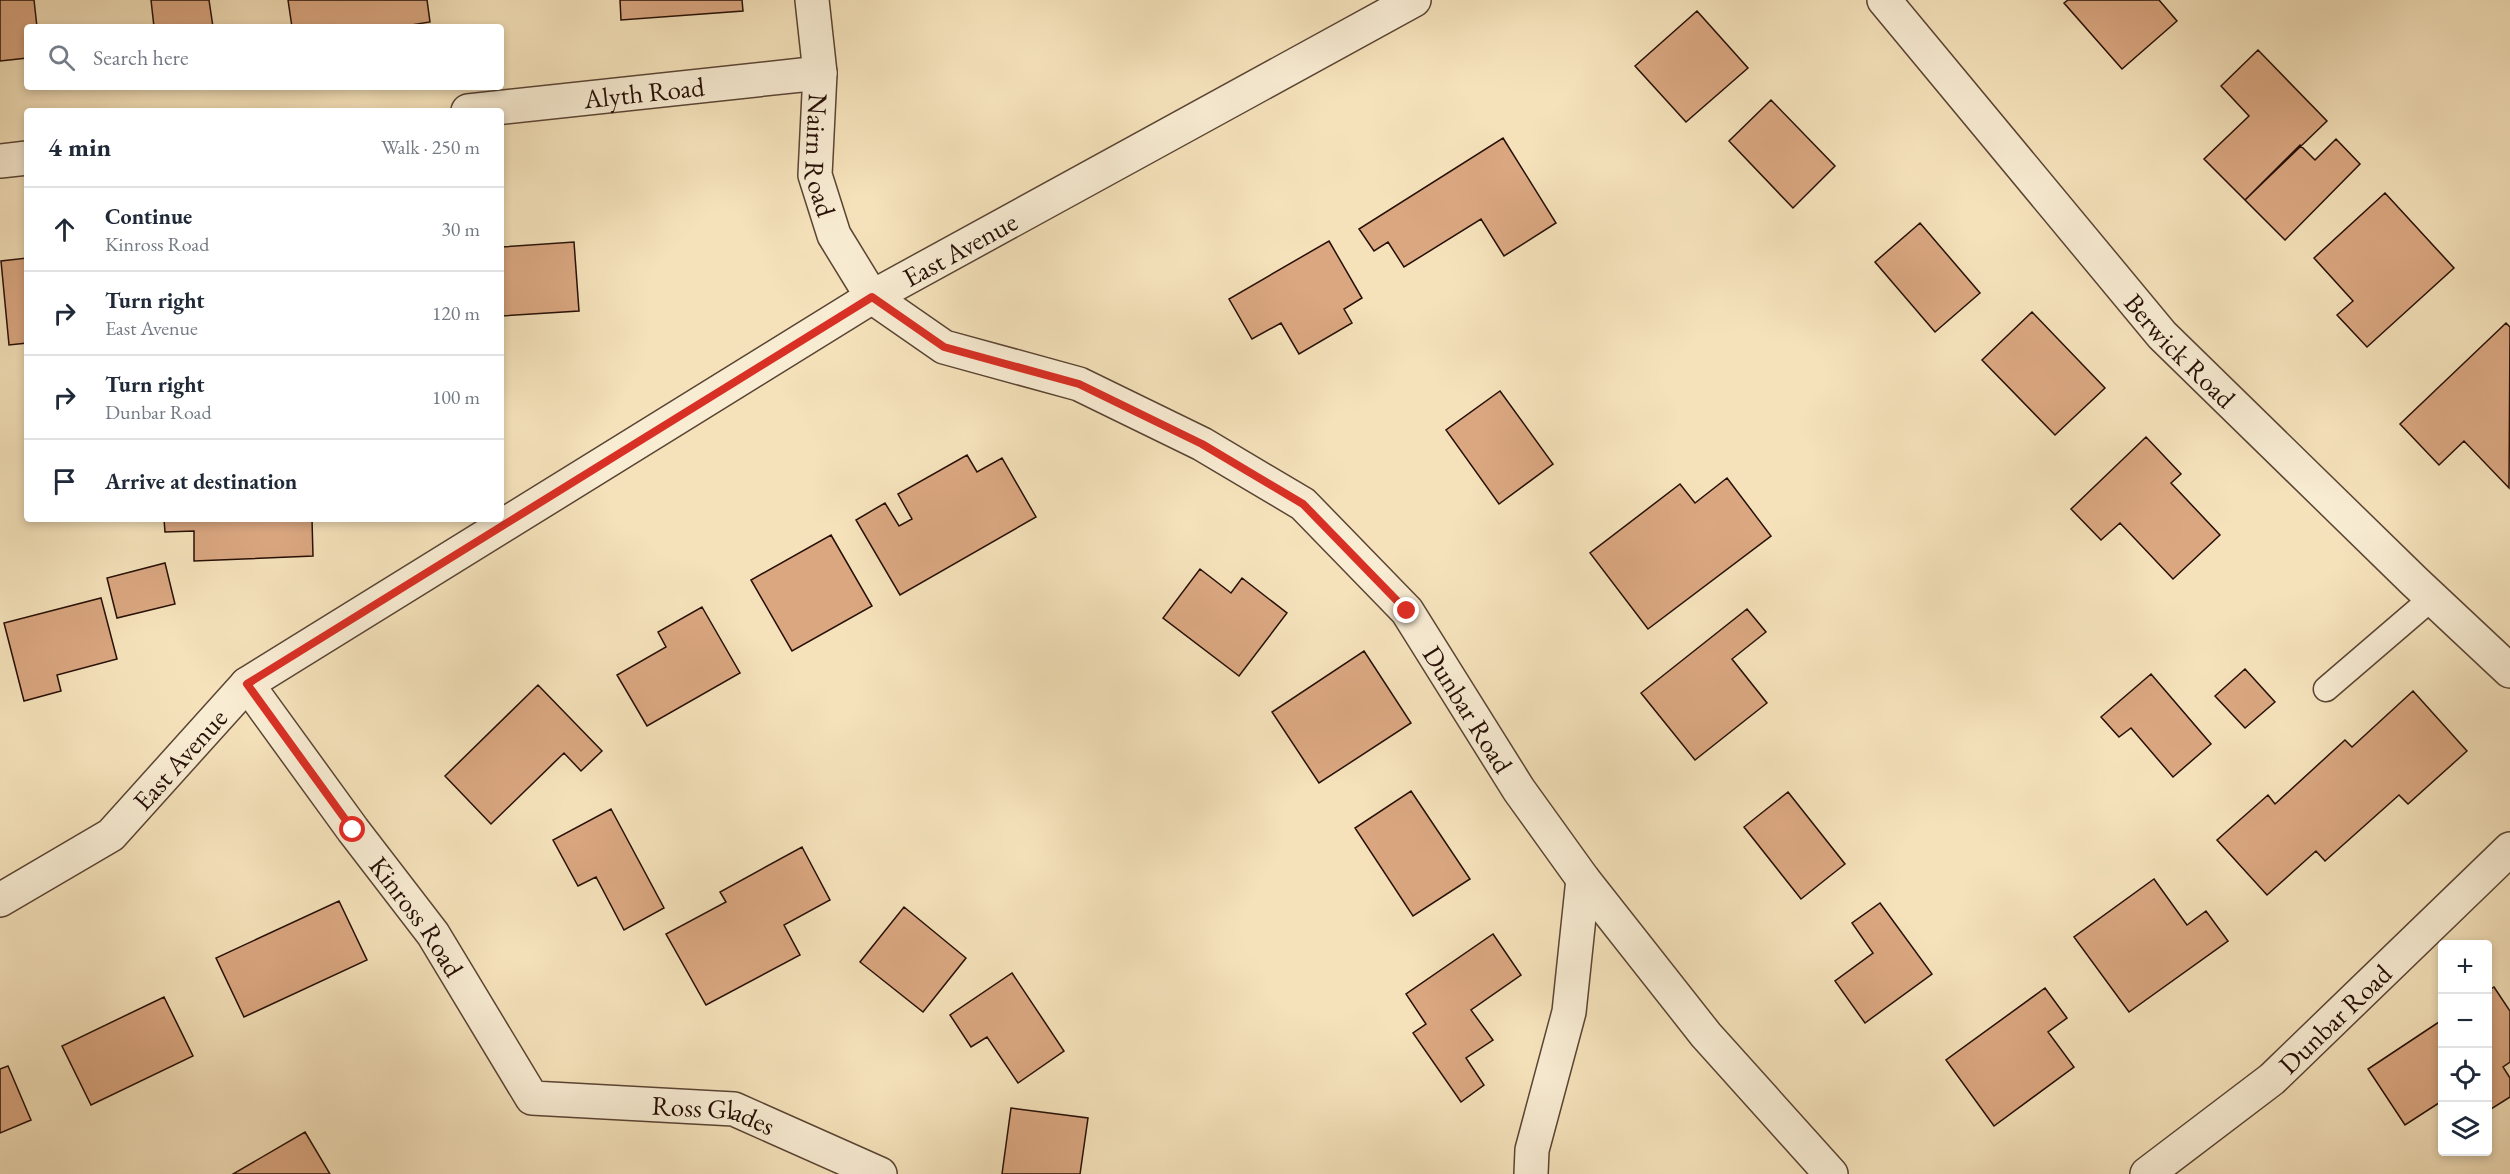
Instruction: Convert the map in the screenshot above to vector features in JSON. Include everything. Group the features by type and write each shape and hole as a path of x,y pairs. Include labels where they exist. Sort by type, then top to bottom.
{"street":[{"name":"Nairn Road","path":"812,0 820,73 815,175 834,236 872,297"},
{"name":"East Avenue","path":"0,900 111,835 247,684 872,297 1414,0"},
{"name":"Berwick Road","path":"1884,0 2162,335 2510,671"},
{"name":"Alyth Road","path":"496,108 820,73"},
{"path":"0,161 24,158"},
{"name":"Dunbar Road","path":"872,297 944,347 1079,384 1202,444 1303,504 1407,611 1519,790 1583,879 1706,1035 1831,1174"},
{"name":"Kinross Road","path":"247,684 353,830 433,934 532,1098"},
{"name":"Dunbar Road","path":"2147,1174 2272,1079 2510,849"},
{"path":"1531,1174 1532,1150 1569,1012 1583,879"},
{"name":"Ross Glades","path":"532,1098 734,1108 880,1174"}],"lane":[{"path":"2326,689 2432,598"}],"building":[{"path":"0,0 34,0 37,24 24,24 24,58 0,61"},
{"path":"151,0 209,0 213,24 154,24"},
{"path":"288,0 427,0 430,22 418,24 292,24"},
{"path":"620,0 742,0 743,11 621,20"},
{"path":"2068,0 2159,0 2177,21 2122,69 2064,3"},
{"path":"1697,11 1748,68 1686,122 1635,66"},
{"path":"2258,50 2327,121 2245,200 2204,159 2249,116 2221,86"},
{"path":"1771,100 1835,166 1793,208 1729,141"},
{"path":"1503,138 1556,223 1504,256 1481,219 1404,267 1388,242 1374,251 1359,229"},
{"path":"2336,139 2360,164 2285,240 2245,200 2300,145 2315,160"},
{"path":"2385,193 2454,268 2367,347 2337,315 2353,301 2314,258"},
{"path":"1920,223 1980,293 1935,332 1875,262"},
{"path":"1329,241 1362,298 1344,309 1352,323 1299,354 1281,323 1252,339 1229,299"},
{"path":"574,242 579,311 504,316 504,247"},
{"path":"24,258 24,343 9,345 1,261"},
{"path":"2032,312 2105,388 2055,435 1982,360"},
{"path":"2506,323 2510,327 2509,488 2464,441 2439,465 2400,424"},
{"path":"1500,391 1553,464 1499,504 1446,430"},
{"path":"2146,437 2181,474 2171,483 2220,535 2173,579 2120,523 2101,540 2071,509"},
{"path":"967,455 977,472 1002,458 1036,517 900,595 856,520 885,503 899,526 912,519 898,494"},
{"path":"1727,478 1771,536 1648,629 1590,553 1680,484 1695,503"},
{"path":"164,522 312,522 313,556 194,561 194,531 165,532"},
{"path":"831,535 872,606 792,651 751,580"},
{"path":"165,563 175,604 117,618 107,578"},
{"path":"1200,569 1231,593 1242,578 1287,613 1239,676 1163,618"},
{"path":"101,598 117,659 57,675 61,691 24,701 4,623"},
{"path":"702,607 740,673 647,726 617,675 666,647 658,632"},
{"path":"1747,609 1766,632 1732,659 1767,703 1695,760 1641,693"},
{"path":"1364,651 1411,723 1319,783 1272,712"},
{"path":"2245,669 2275,702 2245,728 2215,696"},
{"path":"2151,674 2211,744 2173,777 2131,728 2119,737 2101,717"},
{"path":"538,685 602,751 581,771 564,753 491,824 445,776"},
{"path":"2413,691 2467,751 2408,804 2399,795 2325,861 2316,851 2267,895 2217,840 2268,795 2275,804 2345,740 2352,747"},
{"path":"1411,791 1470,879 1413,916 1355,828"},
{"path":"1788,792 1845,864 1801,899 1744,827"},
{"path":"611,809 664,908 624,930 596,877 578,886 553,840"},
{"path":"802,847 830,900 784,925 800,955 706,1005 666,934 726,902 720,892"},
{"path":"2154,879 2187,925 2206,911 2228,941 2129,1012 2074,937"},
{"path":"339,901 367,960 244,1017 216,958"},
{"path":"1880,903 1932,974 1865,1023 1835,981 1873,953 1852,923"},
{"path":"904,907 966,958 923,1012 860,962"},
{"path":"1493,934 1521,975 1471,1010 1493,1040 1466,1058 1484,1085 1461,1102 1413,1033 1426,1024 1406,994"},
{"path":"1012,973 1064,1051 1018,1083 987,1037 971,1047 950,1015"},
{"path":"2494,987 2510,1011 2510,1062 2503,1067 2510,1078 2510,1097 2492,1108 2492,994"},
{"path":"2045,988 2067,1018 2048,1032 2074,1067 1994,1126 1946,1060"},
{"path":"164,997 193,1056 91,1105 62,1046"},
{"path":"2438,1023 2438,1104 2405,1125 2368,1069"},
{"path":"8,1066 31,1120 0,1133 0,1069"},
{"path":"1011,1108 1088,1118 1080,1174 1002,1174"},
{"path":"305,1132 330,1174 233,1174"}],"route":[{"path":"353,830 247,684 872,297 944,347 1079,384 1202,444 1303,504 1407,611"}]}
